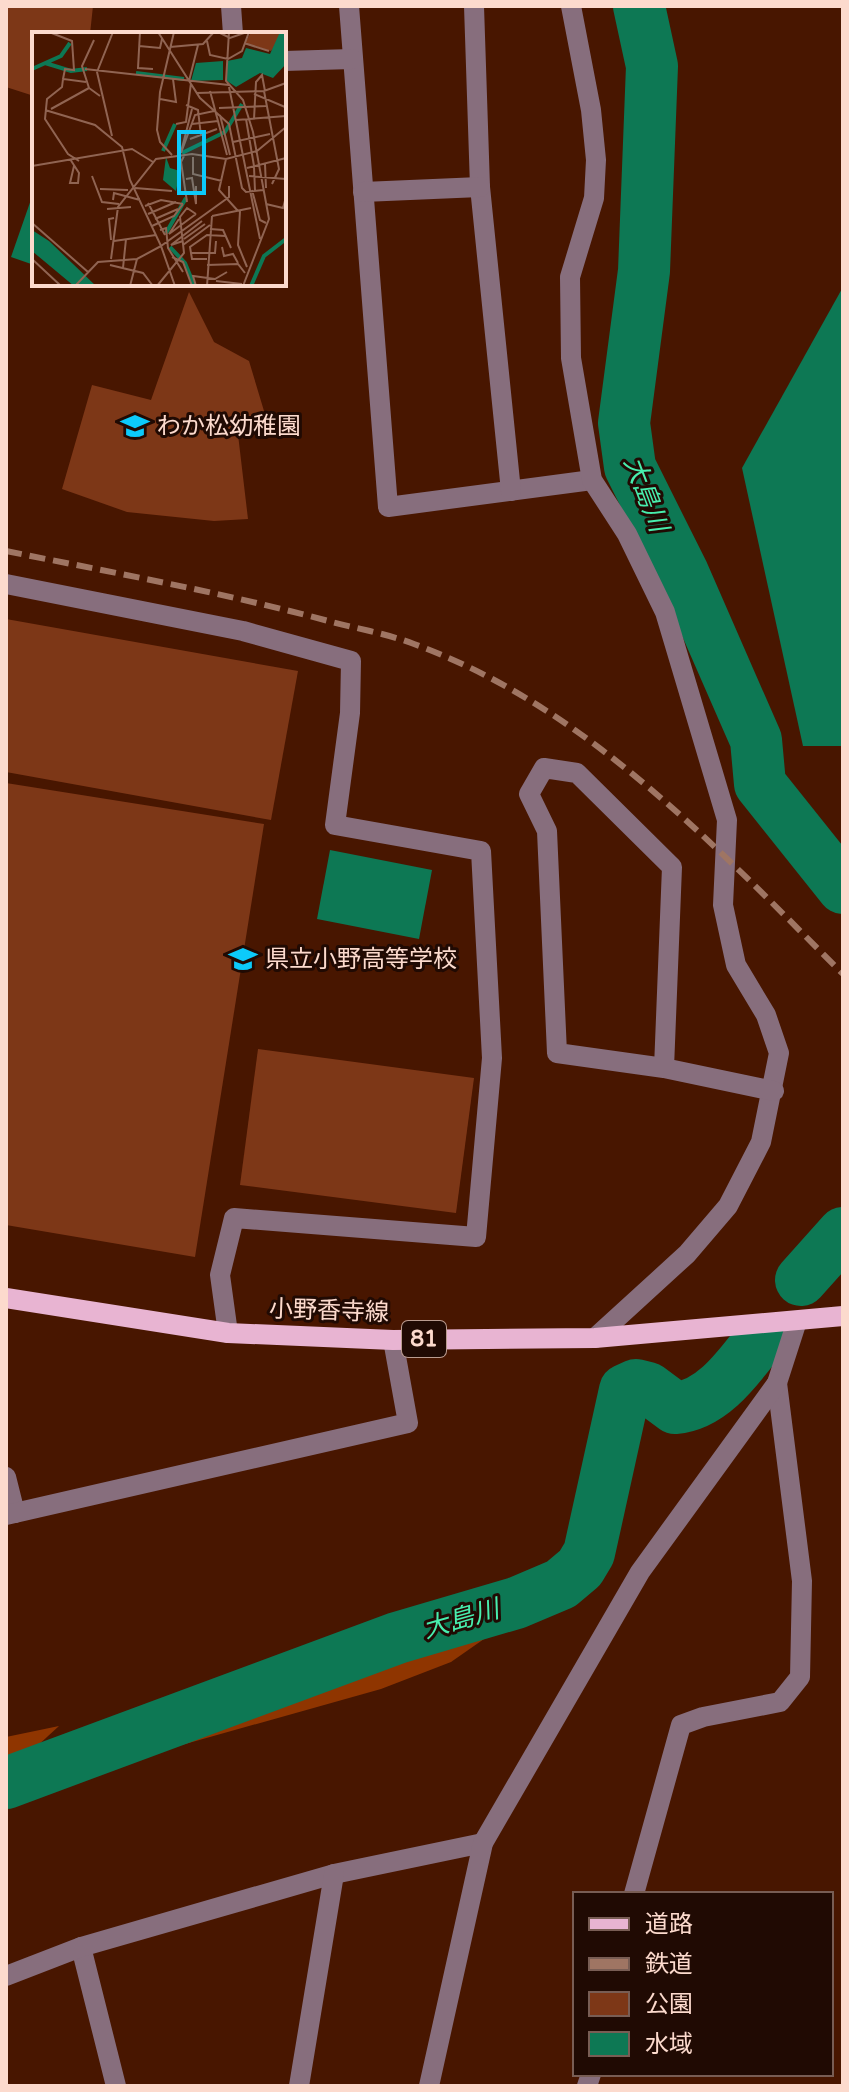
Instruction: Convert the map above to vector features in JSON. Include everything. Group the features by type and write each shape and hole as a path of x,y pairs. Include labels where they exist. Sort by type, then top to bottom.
{"main road":[{"name":"小野香寺線","path":"6,1298 228,1333 393,1340 595,1338 843,1316"}],"street":[{"path":"231,6 233,32"},
{"path":"349,6 388,507 592,480"},
{"path":"474,6 480,187 511,491"},
{"path":"571,6 591,110 596,160 594,198 570,277 571,358 592,480 627,534 665,612 727,820 723,905 736,965 766,1015 779,1053 774,1091 761,1142 728,1206 687,1254 595,1338"},
{"path":"286,61 352,59"},
{"path":"363,192 480,187"},
{"path":"6,584 243,631 351,661 350,713 335,825 481,851 492,1058 476,1237 234,1218 220,1275 228,1333"},
{"path":"664,1068 672,867 577,773 544,768 529,794 547,831 557,1053 664,1068 774,1091"},
{"path":"429,2086 483,1843 640,1572 777,1383 797,1321"},
{"path":"6,1477 10,1514 408,1423 393,1340"},
{"path":"635,1892 681,1725 780,1702 800,1677 802,1581 777,1383"},
{"path":"6,1976 81,1947 334,1874 483,1843"},
{"path":"299,2086 334,1874"},
{"path":"81,1947 116,2086"}],"green space":[{"path":"6,6 93,6 90,32 32,32 32,95 6,87"},
{"path":"189,292 214,342 249,361 264,411 237,426 248,519 214,521 127,512 62,489 92,385 151,400"},
{"path":"6,619 298,671 271,820 6,772"},
{"path":"6,783 264,824 195,1257 6,1225"},
{"path":"258,1049 474,1078 456,1213 240,1185"}],"shaded area":[{"path":"487,1618 484,1639 451,1662 381,1689 171,1748 211,1723 254,1704"},
{"path":"59,1726 23,1759 6,1766 6,1737"}],"water":[{"path":"32,197 32,264 11,257"},
{"path":"843,287 843,746 803,746 742,468"},
{"path":"330,850 432,870 419,939 317,919"}],"waterway":[{"name":"大島川","path":"639,6 652,66 644,271 624,423 630,467 683,573 756,740 760,784 843,888"},
{"name":"大島川","path":"801,1280 843,1233"},
{"name":"大島川","path":"6,1783 397,1638 516,1603 561,1584 580,1568 589,1553 625,1390 636,1385 648,1388 675,1408 688,1405 701,1400 723,1384 759,1341"}],"railway":[{"path":"6,551 211,593 384,634 477,671 536,704 646,785 697,830 843,974"}],"place":[{"name":"わか松幼稚園","path":"135,426"},
{"name":"県立小野高等学校","path":"243,959"}]}
